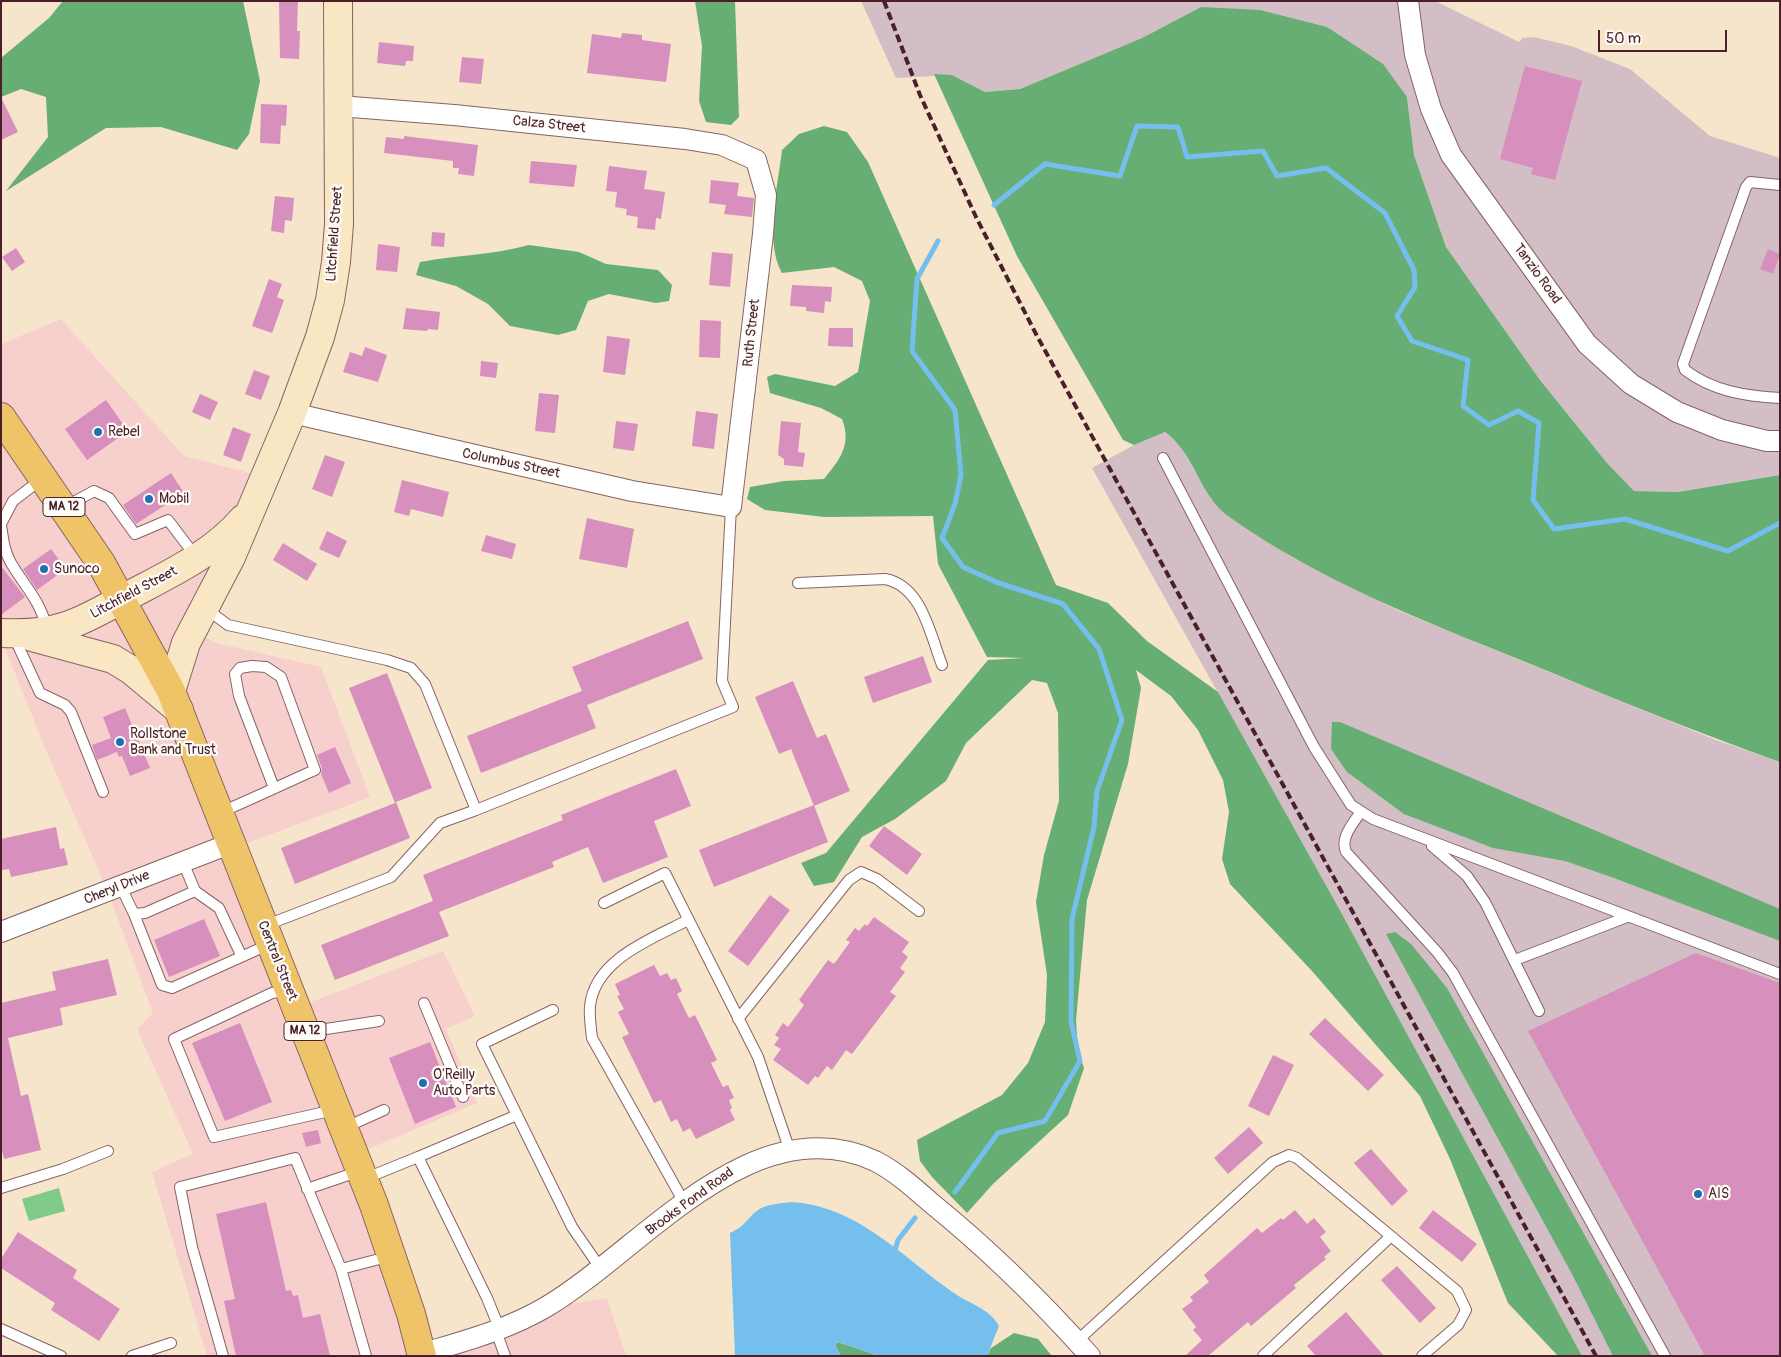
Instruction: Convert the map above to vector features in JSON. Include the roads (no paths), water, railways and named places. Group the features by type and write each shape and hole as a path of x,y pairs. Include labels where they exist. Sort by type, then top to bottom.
{"main road":[{"name":"Litchfield Street","path":"175,700 186,643 231,557 292,413 320,337 336,262 339,224 338,1"},
{"name":"Central Street","path":"1,417 64,508 122,599 175,700 362,1175 411,1314 422,1355"},
{"name":"Litchfield Street","path":"12,634 48,630 88,618 197,558 227,536 249,512"},
{"name":"Central Street","path":"12,634 113,659 175,700"}],"street":[{"name":"Tanzio Road","path":"1408,1 1415,55 1431,109 1451,155 1587,344 1631,384 1677,412 1722,430 1767,441 1780,441"},
{"name":"Calza Street","path":"339,106 454,115 684,139 722,145 756,160"},
{"name":"Ruth Street","path":"731,507 766,195 756,160"},
{"name":"Columbus Street","path":"292,413 632,492 731,507"},
{"name":"Cheryl Drive","path":"1,932 232,843"},
{"name":"Brooks Pond Road","path":"422,1355 498,1330 545,1308 735,1169 764,1156 821,1148 847,1151 876,1162 901,1178 952,1220 1083,1349"}],"lane":[{"path":"1779,394 1739,394 1714,388 1685,370 1683,364 1746,187 1750,182 1755,181 1780,185"},
{"path":"1163,458 1314,747 1340,791 1360,813 1425,840 1780,974"},
{"path":"44,478 13,501 1,525 3,544 10,562 43,612 48,630"},
{"path":"64,508 94,491 110,498 135,534 168,520 197,558"},
{"path":"121,887 134,914 162,985 172,988 195,979 241,955 267,935 391,877 440,823 734,707 722,681 731,507"},
{"path":"798,583 885,580 898,583 909,591 917,602 942,665"},
{"path":"204,608 228,625 387,660 411,668 425,684 476,810"},
{"path":"12,634 40,693 65,705 71,712 103,792"},
{"path":"220,812 315,770 282,677 266,667 252,666 240,668 235,674 239,696 274,788"},
{"path":"1360,813 1342,845 1346,852 1437,952 1453,974 1664,1356"},
{"path":"1425,840 1466,876 1485,902 1539,1011"},
{"path":"183,862 195,891 219,908 241,955"},
{"path":"738,1019 850,880 861,872 876,879 919,911"},
{"path":"604,903 665,873 758,1057 790,1151"},
{"path":"134,914 145,912 195,891"},
{"path":"1515,960 1627,917"},
{"path":"685,1204 592,1038 590,1007 596,984 619,957 688,920"},
{"path":"288,990 272,993 174,1039 214,1137 384,1110"},
{"path":"424,1003 463,1097"},
{"path":"553,1010 482,1044 572,1227 600,1269"},
{"path":"305,1032 379,1021"},
{"path":"307,1190 418,1157 517,1115"},
{"path":"1,1188 64,1169 108,1151"},
{"path":"1083,1349 1273,1162 1289,1155 1298,1158 1456,1291 1466,1310 1458,1325 1422,1356"},
{"path":"418,1157 487,1298 505,1356"},
{"path":"223,1356 192,1246 180,1187 295,1158 341,1269 366,1356"},
{"path":"1263,1356 1390,1237"},
{"path":"341,1269 391,1256"},
{"path":"1,1329 61,1356"},
{"path":"132,1356 171,1343"}],"water":[{"path":"790,1202 814,1205 837,1212 858,1223 878,1235 954,1293 985,1311 999,1326 987,1356 879,1356 838,1342 835,1345 841,1356 735,1356 730,1233 743,1225 758,1210 769,1205"}],"waterway":[{"path":"994,205 1045,164 1120,176 1137,126 1178,127 1187,157 1263,151 1277,176 1326,168 1385,213 1414,270 1415,287 1397,316 1412,341 1468,360 1463,406 1489,425 1518,411 1539,423 1533,500 1554,529 1625,519 1728,551 1780,523"},
{"path":"938,241 917,279 912,351 955,410 961,475 955,504 942,538 963,567 996,582 1063,604 1099,649 1122,720 1097,791 1094,827 1072,919 1071,1021 1080,1061 1045,1121 998,1133 955,1192"},
{"path":"894,1253 898,1240 915,1218"}],"railway":[{"path":"884,1 920,95 976,217 1036,334 1596,1356"}],"place":[{"name":"Rebel","path":"98,432"},
{"name":"Mobil","path":"149,499"},
{"name":"Sunoco","path":"44,569"},
{"name":"Rollstone Bank and Trust","path":"120,742"},
{"name":"O'Reilly Auto Parts","path":"423,1083"},
{"name":"AIS","path":"1698,1194"}]}
